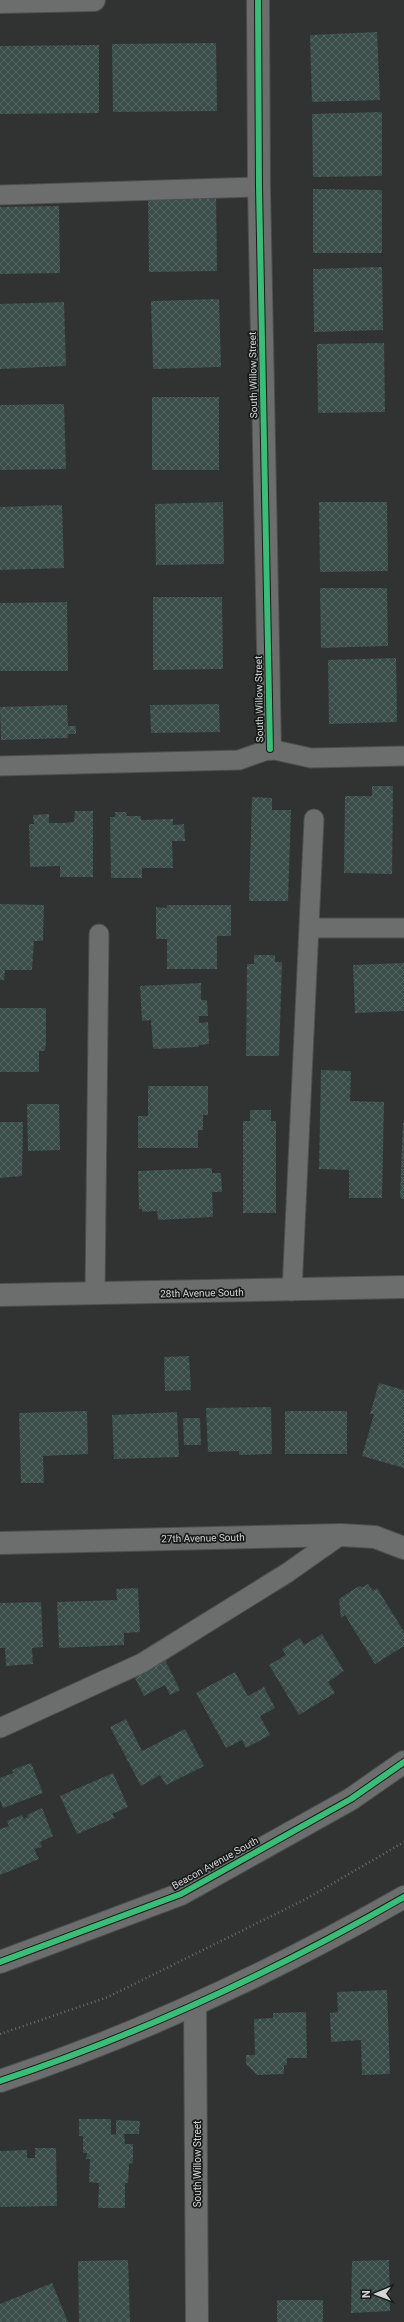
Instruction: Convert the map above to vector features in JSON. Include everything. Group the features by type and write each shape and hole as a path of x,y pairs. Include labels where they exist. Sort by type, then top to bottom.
{"street":[{"path":"0,2 94,0"},
{"name":"South Willow Street","path":"258,0 259,187 270,749"},
{"name":"28th Avenue South","path":"0,1295 404,1288"},
{"name":"27th Avenue South","path":"0,1543 341,1535 375,1537 404,1548"},
{"name":"Beacon Avenue South","path":"0,1962 181,1894 351,1799 404,1762"},
{"path":"0,2081 55,2063 195,2006 349,1929 404,1897"},
{"name":"South Willow Street","path":"195,2006 197,2322"}],"lane":[{"path":"0,195 259,187"},
{"path":"0,766 240,760 270,749 311,758 404,756"},
{"path":"292,1291 314,819"},
{"path":"310,928 404,928"},
{"path":"95,1294 99,934"},
{"path":"0,1728 142,1663 287,1573 341,1535"}],"path":[{"path":"0,2034 108,1997 306,1899 404,1842"}],"building":[{"path":"377,32 380,100 312,102 310,35"},
{"path":"216,43 217,111 113,112 112,44"},
{"path":"99,45 99,113 0,114 0,46"},
{"path":"382,112 382,176 313,177 312,114"},
{"path":"313,189 382,190 382,253 313,253"},
{"path":"216,195 217,271 149,272 148,196"},
{"path":"59,206 60,273 0,274 0,207"},
{"path":"382,267 383,330 314,332 313,269"},
{"path":"219,299 221,367 153,369 151,301"},
{"path":"64,302 66,366 0,369 0,304"},
{"path":"384,343 385,412 318,413 317,344"},
{"path":"152,397 219,397 219,470 152,470"},
{"path":"64,404 66,469 0,470 0,405"},
{"path":"223,502 224,564 156,565 155,504"},
{"path":"319,502 387,502 388,571 320,572"},
{"path":"62,505 64,568 0,570 0,507"},
{"path":"320,588 387,588 388,646 321,648"},
{"path":"153,597 222,597 223,669 153,670"},
{"path":"67,602 68,671 0,671 0,603"},
{"path":"396,658 397,722 329,724 328,660"},
{"path":"219,704 220,732 151,733 150,705"},
{"path":"67,705 68,726 76,726 76,734 68,734 68,738 1,740 0,707"},
{"path":"372,786 393,786 392,874 344,873 345,796 372,796"},
{"path":"252,797 272,798 272,810 291,810 288,901 249,901"},
{"path":"75,811 93,811 93,877 60,877 60,866 30,867 29,824 34,824 33,815 49,814 49,823 74,822"},
{"path":"115,812 126,812 127,816 141,816 141,820 173,819 173,825 184,824 185,841 172,841 173,868 142,868 142,878 111,878 110,817 115,817"},
{"path":"0,904 44,905 43,941 34,941 32,970 5,970 4,980 0,980"},
{"path":"167,905 231,905 231,936 217,936 217,969 167,969 167,939 156,939 156,907 167,908"},
{"path":"254,955 275,955 275,962 282,962 279,1056 246,1056 247,964 254,964"},
{"path":"404,963 404,1011 355,1013 353,965"},
{"path":"201,983 201,1000 207,1000 208,1016 199,1016 199,1023 208,1022 209,1044 199,1045 198,1047 153,1049 151,1020 142,1021 140,986"},
{"path":"0,1008 46,1008 46,1043 45,1051 39,1051 39,1072 0,1072"},
{"path":"321,1070 351,1071 350,1101 384,1102 382,1198 349,1198 349,1170 319,1169"},
{"path":"148,1086 208,1086 208,1115 203,1115 203,1130 198,1130 198,1148 138,1148 138,1116 148,1116"},
{"path":"27,1104 59,1104 60,1150 28,1151"},
{"path":"250,1110 271,1110 271,1121 276,1121 276,1213 243,1213 243,1121 250,1121"},
{"path":"0,1122 23,1122 22,1176 0,1178"},
{"path":"404,1123 404,1199 400,1198"},
{"path":"212,1168 212,1173 221,1173 222,1192 212,1192 213,1217 158,1220 157,1211 142,1212 142,1209 139,1209 138,1171"},
{"path":"189,1356 191,1390 165,1391 164,1357"},
{"path":"379,1383 404,1390 404,1468 362,1456 374,1414 370,1414"},
{"path":"271,1407 272,1454 239,1455 239,1451 208,1452 206,1408"},
{"path":"87,1411 88,1454 43,1456 44,1483 21,1483 19,1413"},
{"path":"285,1411 347,1411 347,1454 285,1454"},
{"path":"177,1412 179,1457 114,1459 112,1415"},
{"path":"183,1418 200,1418 201,1445 184,1445"},
{"path":"368,1584 373,1591 377,1588 404,1632 404,1646 375,1664 345,1615 341,1618 339,1599 359,1586 363,1587"},
{"path":"138,1588 140,1632 124,1633 124,1645 59,1648 57,1602 117,1600 116,1589"},
{"path":"41,1602 43,1647 32,1648 33,1664 6,1666 5,1648 0,1648 0,1603"},
{"path":"322,1634 344,1671 328,1682 335,1693 299,1715 269,1665 286,1655 282,1649 300,1638 304,1645"},
{"path":"164,1658 180,1690 170,1695 165,1685 144,1696 133,1674"},
{"path":"235,1672 248,1696 264,1687 275,1708 260,1716 270,1735 246,1748 242,1740 226,1748 196,1693"},
{"path":"126,1719 142,1751 185,1729 204,1766 166,1785 160,1775 141,1786 110,1727"},
{"path":"31,1763 43,1793 3,1808 0,1800 0,1778 13,1773 12,1770"},
{"path":"113,1773 128,1807 112,1814 115,1818 77,1834 60,1796"},
{"path":"42,1808 53,1836 40,1842 42,1847 34,1849 39,1859 0,1875 0,1829 9,1826 7,1821 22,1815 24,1819 28,1817 27,1815"},
{"path":"387,1990 390,2074 362,2075 361,2040 331,2042 330,2013 338,2012 337,1992"},
{"path":"306,2012 307,2058 287,2058 287,2065 284,2065 284,2074 257,2075 246,2064 246,2055 255,2055 254,2019 273,2018 273,2013"},
{"path":"79,2119 111,2119 111,2135 116,2134 116,2120 140,2121 139,2134 124,2134 125,2144 133,2144 133,2163 129,2164 128,2183 125,2183 125,2208 98,2208 99,2183 89,2182 90,2159 86,2159 87,2153 83,2153 83,2136 79,2136"},
{"path":"35,2148 56,2148 57,2206 0,2207 0,2151 27,2150 27,2158 35,2158"},
{"path":"128,2260 130,2322 79,2322 78,2261"},
{"path":"389,2260 390,2311 351,2313 352,2261"},
{"path":"52,2283 68,2322 0,2322 0,2304"},
{"path":"277,2300 323,2300 323,2322 277,2322"}],"cycle path":[{"path":"258,0 259,187 270,749"},
{"path":"0,1962 181,1894 351,1799 404,1762"},
{"path":"0,2081 53,2063 156,2022 257,1975 404,1897"}]}
